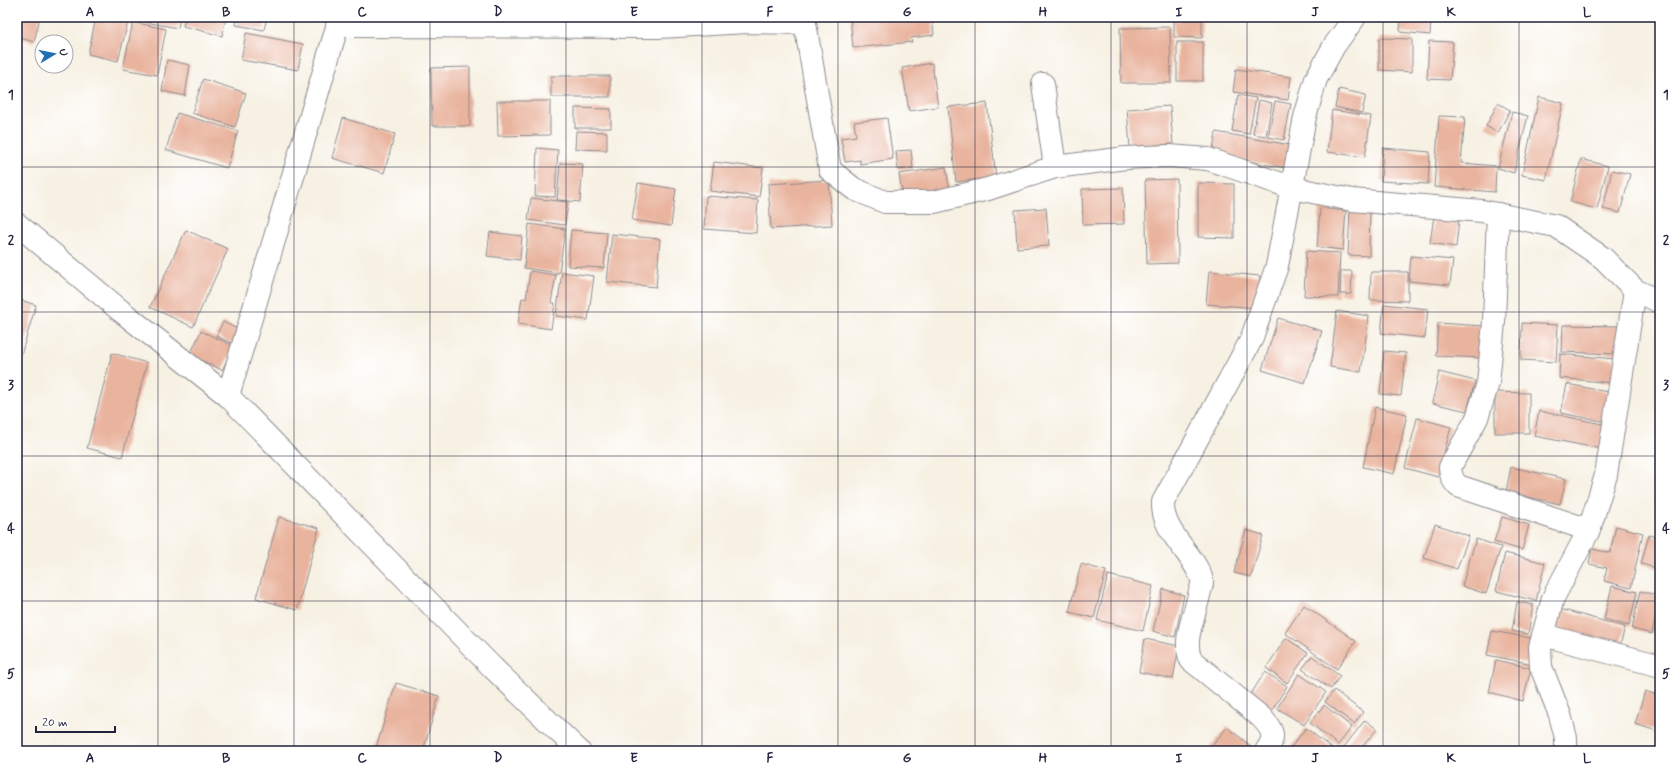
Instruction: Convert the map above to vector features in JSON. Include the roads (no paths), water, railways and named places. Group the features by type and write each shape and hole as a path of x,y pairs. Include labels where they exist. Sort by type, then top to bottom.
{"street":[{"path":"1266,751 1271,745 1273,736 1270,727 1261,717 1191,660 1188,654 1187,647 1189,635 1202,582 1197,569 1167,522 1162,509 1163,502 1251,340 1277,266 1306,117 1316,79 1334,46 1355,17"},
{"path":"228,396 338,22 747,22 805,20 830,170 854,189 885,202 934,202 988,189 1055,167 1126,158 1169,156 1208,160 1293,188 1352,200 1482,211 1556,226 1603,258 1635,290 1660,302"},
{"path":"1042,84 1055,167"},
{"path":"1498,214 1494,322 1488,383 1477,418 1450,467 1450,474 1452,480 1458,486 1589,530"},
{"path":"17,224 121,311 228,396 492,667 578,751"},
{"path":"1566,751 1566,738 1560,715 1541,667 1540,647 1553,598 1589,530 1606,475 1635,290"},
{"path":"1543,635 1658,665"}]}
